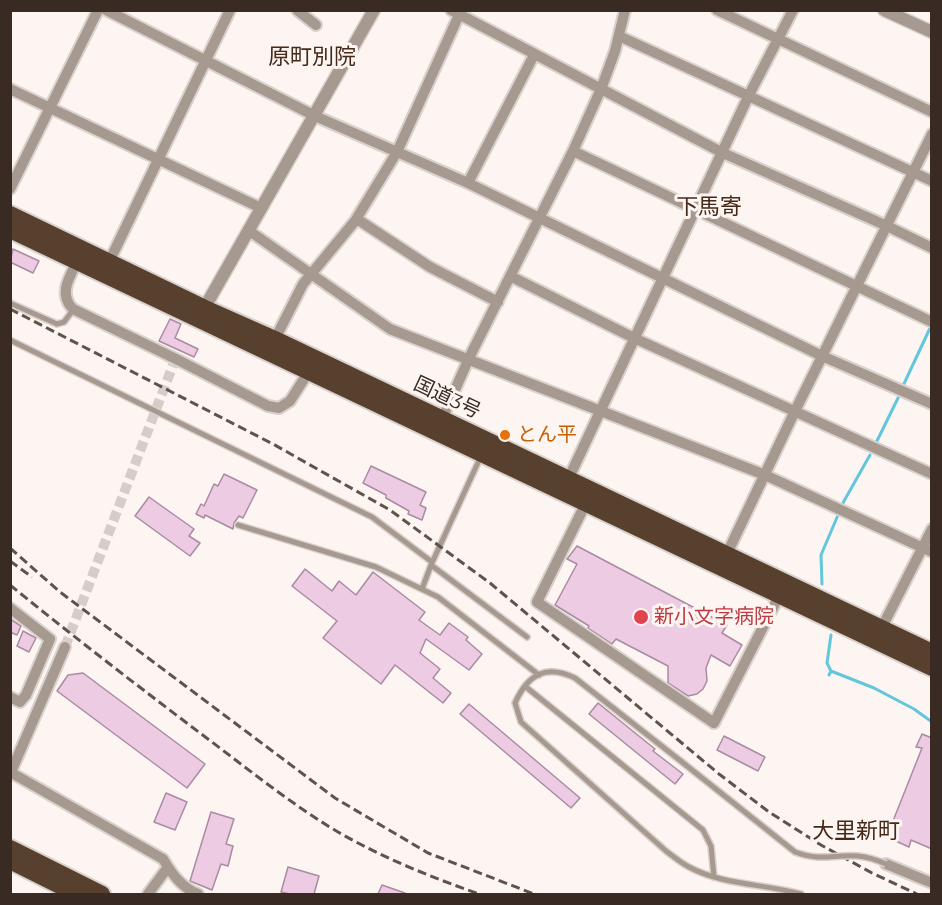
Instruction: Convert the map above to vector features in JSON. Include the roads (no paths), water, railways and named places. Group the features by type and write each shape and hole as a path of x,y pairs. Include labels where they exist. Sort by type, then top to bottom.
{"highway":[{"name":"国道3号","path":"10,214 80,256 110,260 202,313 275,339 312,365"},
{"name":"国道3号","path":"10,230 80,256 878,634 932,652"},
{"name":"国道3号","path":"439,426 482,454 566,486 586,503 723,561"},
{"name":"国道3号","path":"878,634 932,668"},
{"path":"10,848 102,894"},
{"path":"10,861 76,894"}],"street":[{"path":"10,189 98,10"},
{"path":"106,10 315,116 468,183 822,356 932,404"},
{"path":"110,260 230,10"},
{"path":"297,10 316,25"},
{"path":"202,313 374,10"},
{"path":"439,426 469,358 602,90 626,10"},
{"path":"717,10 932,112"},
{"path":"566,486 599,411 749,95 793,10"},
{"path":"884,10 932,32"},
{"path":"275,339 310,273 357,219 397,152 455,13 723,153 929,247"},
{"path":"619,36 932,181"},
{"path":"468,183 534,55"},
{"path":"10,89 261,208"},
{"path":"723,561 932,134"},
{"path":"573,151 932,322"},
{"path":"357,219 430,267 498,302"},
{"path":"248,230 390,329 765,475 927,550"},
{"path":"80,256 65,289 66,300 73,309 175,362 268,406 279,408 290,401 312,365"},
{"path":"510,276 634,338 932,474"},
{"path":"586,503 537,602 714,723 783,590"},
{"path":"878,634 927,550 932,529"},
{"path":"10,608 50,639 26,695 20,702 10,698"},
{"path":"64,647 11,772 163,859 177,880 191,892 198,894"},
{"path":"886,864 932,883"},
{"path":"148,894 168,867"}],"lane":[{"path":"10,303 57,324 64,321 73,309"},
{"path":"10,340 372,517 527,638"},
{"path":"422,589 431,563 482,454"},
{"path":"238,525 376,567 422,589 438,597 539,675"},
{"path":"801,894 714,877 689,867 666,851 521,722 515,703 519,694 539,675 547,671 560,671 575,678 795,852 817,858 862,857 886,864"},
{"path":"526,687 703,830 711,846 714,877"}],"waterway":[{"path":"902,388 931,326"},
{"path":"875,445 900,394"},
{"path":"822,584 821,555 844,501 870,455"},
{"path":"829,675 831,671 827,663 831,635"},
{"path":"831,671 874,688 914,709 932,722"}],"tunnel":[{"path":"65,647 173,365"}],"railway":[{"path":"10,309 273,444 390,510 490,583 719,774 769,812 821,845 917,894"},
{"path":"10,548 60,592 335,798 428,853 534,894"},
{"path":"10,561 32,577"},
{"path":"10,585 82,643 303,810 338,832 390,859 479,894"}],"place":[{"name":"とん平","path":"505,435"},
{"name":"新小文字病院","path":"641,617"}],"district":[{"name":"原町別院","path":"312,58"},
{"name":"下馬寄","path":"709,208"},
{"name":"大里新町","path":"856,832"}]}
